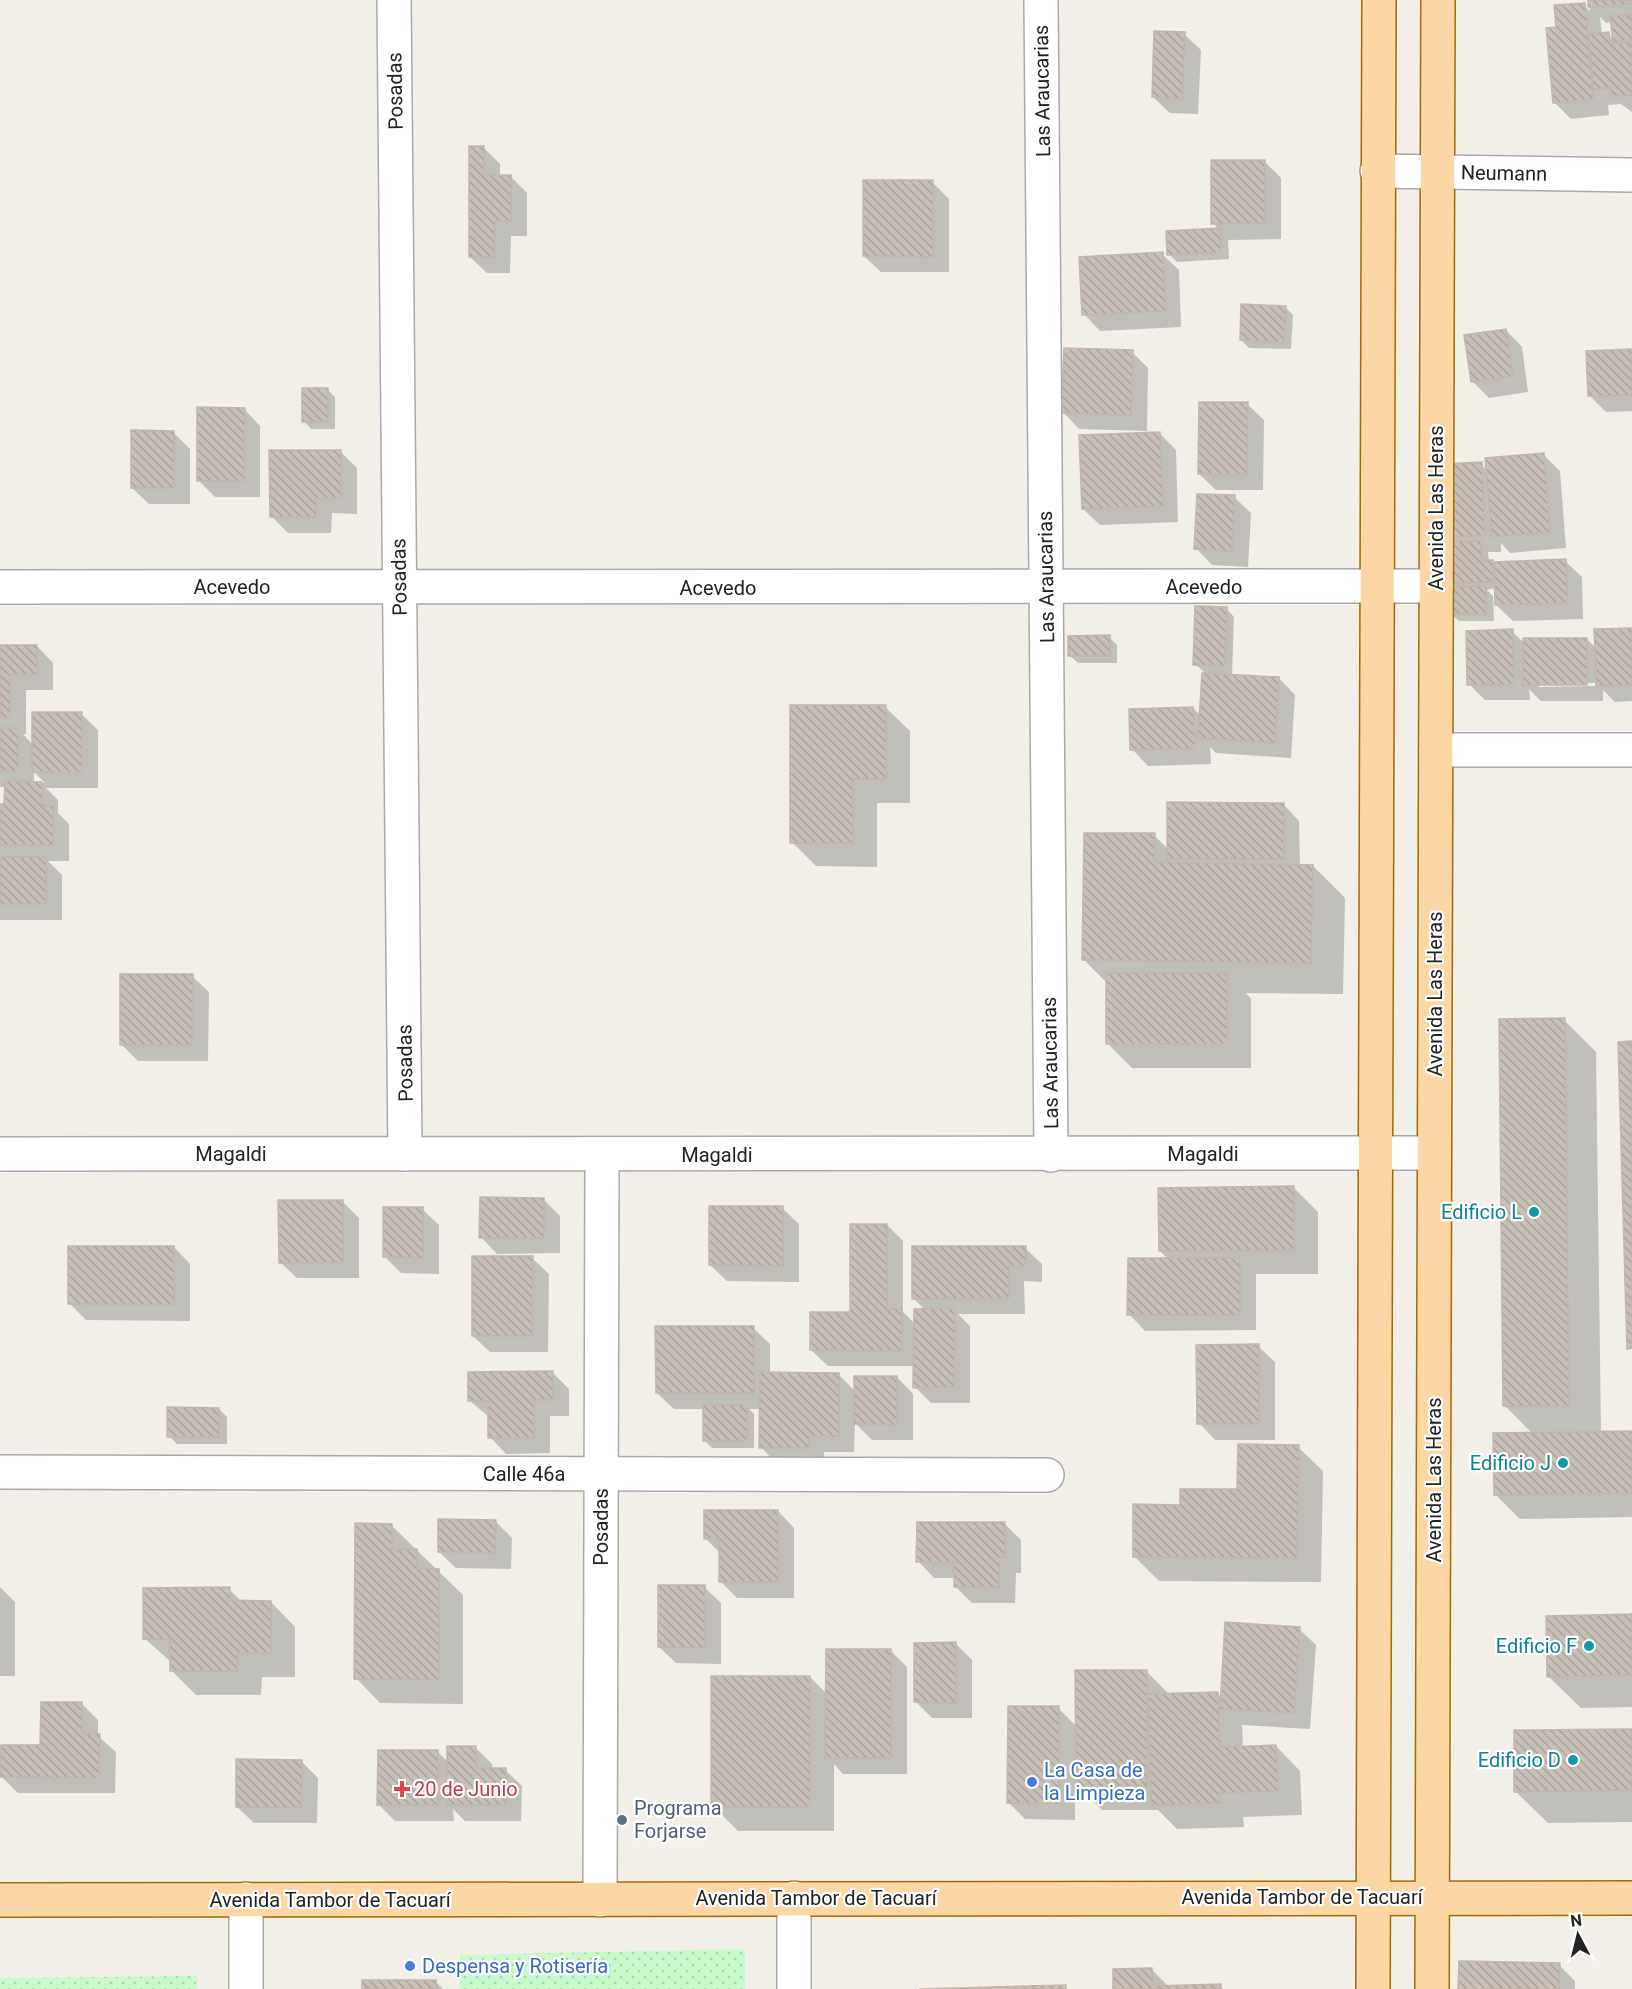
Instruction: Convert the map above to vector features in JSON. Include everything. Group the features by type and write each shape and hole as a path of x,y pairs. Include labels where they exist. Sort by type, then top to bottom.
{"main road":[{"path":"1373,1989 1378,0"},
{"name":"Avenida Las Heras","path":"1432,1989 1438,0"},
{"name":"Avenida Tambor de Tacuarí","path":"0,1900 1632,1898"}],"street":[{"name":"Posadas","path":"394,0 405,1154"},
{"name":"Las Araucarias","path":"1041,0 1051,1155"},
{"name":"Neumann","path":"1377,171 1632,175"},
{"name":"Acevedo","path":"0,587 1436,586"},
{"path":"1436,750 1632,750"},
{"name":"Magaldi","path":"0,1154 1434,1153"},
{"name":"Posadas","path":"600,1900 602,1155"},
{"name":"Calle 46a","path":"0,1472 1047,1475"},
{"path":"794,1898 794,1989"},
{"path":"246,1899 246,1989"}],"green space":[{"path":"745,1949 745,1989 460,1989 460,1955"},
{"path":"197,1976 197,1989 0,1989 0,1978"}],"building":[{"path":"1588,0 1630,0 1630,4 1588,7"},
{"path":"1585,3 1593,99 1553,103 1546,28 1556,27 1554,5"},
{"path":"1632,14 1632,40 1613,42 1610,16"},
{"path":"1154,31 1185,32 1182,99 1152,97"},
{"path":"1609,32 1610,44 1632,42 1632,95 1611,97 1611,88 1593,89 1589,34"},
{"path":"469,146 484,146 484,175 511,175 511,221 495,221 494,257 469,257"},
{"path":"1211,160 1265,160 1265,223 1211,224"},
{"path":"863,180 933,180 933,257 863,256"},
{"path":"1220,228 1221,252 1167,255 1166,231"},
{"path":"1163,252 1166,311 1082,315 1079,257"},
{"path":"1241,304 1286,306 1284,342 1240,340"},
{"path":"1506,329 1513,376 1471,382 1464,335"},
{"path":"1064,348 1133,350 1131,415 1061,413"},
{"path":"1632,349 1632,395 1588,396 1586,351"},
{"path":"302,388 328,388 328,421 302,422"},
{"path":"1199,402 1248,402 1247,474 1198,474"},
{"path":"197,407 245,408 244,481 197,481"},
{"path":"131,430 174,431 174,488 131,488"},
{"path":"1160,432 1163,506 1082,509 1079,435"},
{"path":"269,450 341,450 341,498 316,498 316,517 270,517"},
{"path":"1544,453 1550,532 1492,537 1485,458"},
{"path":"1482,462 1485,536 1448,537 1445,464"},
{"path":"1197,494 1235,495 1232,551 1194,549"},
{"path":"1481,541 1482,560 1493,560 1493,582 1449,583 1449,542"},
{"path":"1566,559 1568,603 1495,605 1494,562"},
{"path":"1486,586 1486,614 1450,614 1449,587"},
{"path":"1195,606 1227,607 1225,666 1193,665"},
{"path":"1632,628 1632,685 1597,686 1594,629"},
{"path":"1513,629 1514,684 1467,685 1466,631"},
{"path":"1110,635 1110,656 1068,656 1068,636"},
{"path":"1523,638 1587,638 1587,685 1523,685"},
{"path":"0,645 37,645 37,674 10,674 10,718 0,718"},
{"path":"1202,673 1279,677 1275,743 1198,738"},
{"path":"790,705 886,705 886,779 853,779 853,843 790,843"},
{"path":"1193,707 1195,748 1130,750 1129,709"},
{"path":"32,712 82,712 82,772 32,772"},
{"path":"0,728 18,728 18,771 0,771"},
{"path":"5,781 42,782 42,806 53,806 53,845 0,845 0,804 4,804"},
{"path":"1167,802 1284,803 1284,859 1167,859"},
{"path":"1084,833 1155,833 1154,862 1313,865 1311,963 1082,960"},
{"path":"0,857 46,857 46,904 0,904"},
{"path":"1106,973 1227,973 1227,1044 1106,1044"},
{"path":"120,974 193,974 192,1045 120,1045"},
{"name":"Edificio L","path":"1565,1018 1569,1406 1503,1406 1499,1019"},
{"path":"1632,1041 1632,1348 1627,1349 1618,1042"},
{"path":"1294,1186 1294,1250 1159,1251 1158,1188"},
{"path":"480,1197 544,1198 544,1238 479,1238"},
{"path":"278,1200 343,1200 343,1262 279,1263"},
{"path":"709,1206 783,1206 783,1266 709,1265"},
{"path":"383,1207 423,1207 423,1258 383,1257"},
{"path":"850,1224 887,1224 887,1309 902,1309 902,1351 810,1350 810,1312 850,1312"},
{"path":"68,1246 174,1246 174,1305 68,1304"},
{"path":"912,1246 1026,1246 1026,1266 1009,1266 1009,1298 912,1299"},
{"path":"472,1256 533,1256 532,1336 472,1336"},
{"path":"1128,1258 1240,1258 1240,1315 1127,1315"},
{"path":"955,1308 954,1387 913,1388 914,1309"},
{"path":"655,1326 754,1326 754,1393 656,1393"},
{"path":"1259,1344 1259,1424 1197,1424 1196,1345"},
{"path":"553,1371 553,1400 534,1400 534,1438 488,1438 488,1401 468,1401 468,1372"},
{"path":"760,1372 839,1373 839,1436 809,1436 809,1448 759,1448"},
{"path":"854,1376 897,1376 897,1425 854,1424"},
{"path":"703,1405 747,1405 747,1441 703,1441"},
{"path":"167,1407 219,1408 219,1437 167,1437"},
{"name":"Edificio J","path":"1632,1431 1632,1493 1494,1495 1493,1433"},
{"path":"1238,1444 1299,1445 1297,1558 1133,1557 1133,1504 1180,1505 1180,1489 1237,1489"},
{"path":"704,1510 778,1510 778,1582 719,1582 719,1538 704,1539"},
{"path":"438,1519 496,1520 495,1553 438,1552"},
{"path":"917,1522 1005,1522 1005,1557 1000,1557 999,1587 954,1587 954,1562 916,1562"},
{"path":"355,1523 392,1524 392,1550 417,1549 417,1569 439,1569 439,1680 354,1679"},
{"path":"658,1585 705,1585 705,1648 658,1647"},
{"path":"230,1587 230,1600 271,1601 271,1653 238,1653 237,1671 170,1671 170,1639 143,1639 143,1588"},
{"name":"Edificio F","path":"1632,1614 1632,1675 1547,1677 1546,1616"},
{"path":"1225,1622 1300,1627 1294,1713 1220,1709"},
{"path":"956,1642 956,1703 914,1702 914,1643"},
{"path":"826,1649 891,1649 891,1758 825,1758"},
{"path":"1075,1670 1147,1670 1147,1786 1076,1787"},
{"path":"711,1676 810,1676 810,1807 711,1807"},
{"path":"1218,1692 1220,1747 1276,1745 1278,1791 1219,1793 1220,1803 1151,1805 1148,1694"},
{"path":"41,1702 82,1702 82,1734 100,1734 99,1778 0,1777 1,1745 40,1745"},
{"path":"1008,1706 1059,1706 1059,1804 1007,1803"},
{"name":"Edificio D","path":"1632,1729 1632,1790 1514,1792 1514,1730"},
{"path":"447,1746 476,1746 476,1768 506,1768 506,1805 447,1805"},
{"path":"378,1750 438,1750 438,1805 377,1805"},
{"path":"236,1759 302,1760 301,1808 236,1807"},
{"path":"1459,1961 1560,1963 1559,1989 1458,1989"},
{"path":"1152,1968 1153,1986 1221,1984 1221,1989 1113,1989 1113,1969"},
{"path":"362,1980 436,1980 436,1989 362,1989"},
{"path":"1066,1985 1066,1989 919,1989"}],"place":[{"name":"Edificio L","path":"1534,1212"},
{"name":"Edificio J","path":"1563,1463"},
{"name":"Edificio F","path":"1589,1646"},
{"name":"Edificio D","path":"1573,1760"},
{"name":"La Casa de la Limpieza","path":"1032,1782"},
{"name":"20 de Junio","path":"402,1789"},
{"name":"Programa Forjarse","path":"622,1820"},
{"name":"Despensa y Rotisería","path":"410,1966"}]}
